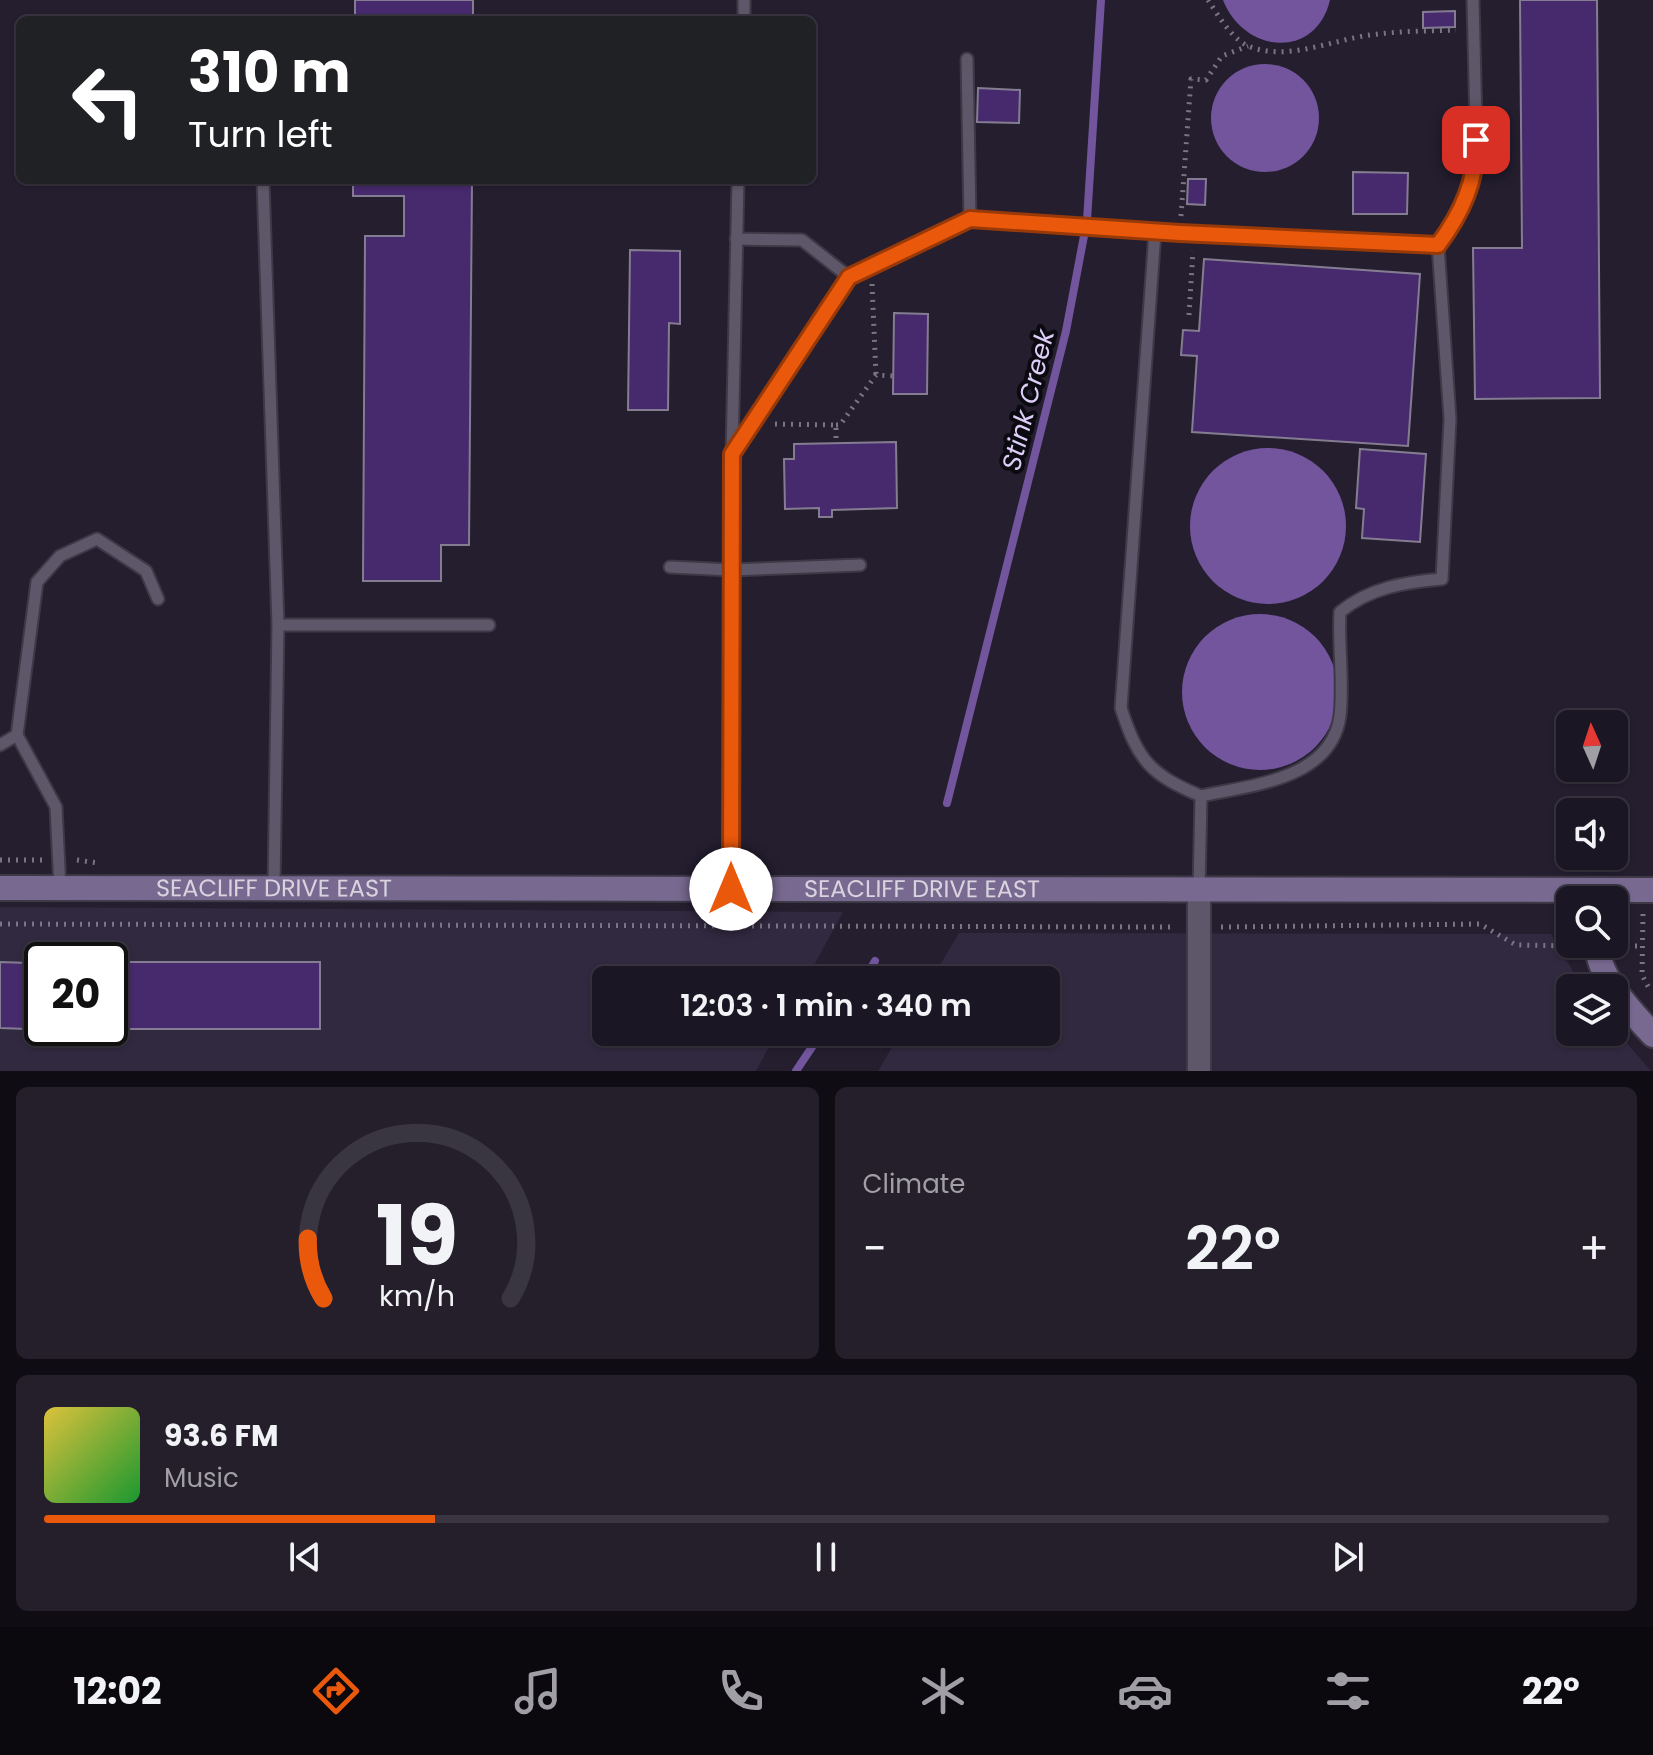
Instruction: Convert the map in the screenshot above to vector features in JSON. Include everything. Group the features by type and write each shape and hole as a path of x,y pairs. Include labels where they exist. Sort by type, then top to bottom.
{"main road":[{"name":"SEACLIFF DRIVE EAST","path":"0,888 1199,890 1556,895"},
{"name":"SEACLIFF DRIVE EAST","path":"1628,893 1653,890"},
{"path":"1597,958 1625,1004 1653,1035"}],"street":[{"path":"1199,890 1199,1071"}],"lane":[{"path":"1155,232 1121,708 1133,745 1163,780 1201,796 1295,775 1327,748 1340,718 1340,612 1359,597 1412,582 1442,579 1450,419 1438,245 1458,218 1477,167 1473,0"},
{"path":"967,59 970,219"},
{"path":"263,184 278,625 274,888"},
{"path":"731,889 732,454 738,184"},
{"path":"732,454 849,277 970,219 1155,232 1438,245"},
{"path":"736,239 802,240 849,277"},
{"path":"60,888 56,807 17,735 37,582 60,556 97,539 146,571 158,599"},
{"path":"670,567 731,570 860,565"},
{"path":"278,625 489,625"},
{"path":"0,745 17,735"},
{"path":"1199,890 1201,796"}],"path":[{"path":"1208,0 1226,26 1248,46"},
{"path":"1180,233 1191,79 1206,80 1222,56 1248,46 1283,50 1324,46 1369,35 1473,29"},
{"path":"1189,315 1194,234"},
{"path":"752,423 840,425 876,375 871,266"},
{"path":"876,375 893,376"},
{"path":"836,425 836,443"},
{"path":"0,924 1199,927 1480,924 1516,945 1556,945"},
{"path":"1628,946 1642,946 1642,975 1653,993"}],"shaded area":[{"path":"1223,0 1330,0 1322,19 1310,33 1296,41 1279,43 1262,40 1247,31 1233,18"},
{"path":"1265,64 1286,68 1303,80 1315,97 1319,118 1315,139 1303,156 1286,168 1265,172 1244,168 1227,156 1215,139 1211,118 1215,97 1227,80 1244,68"},
{"path":"1268,448 1298,454 1323,471 1340,496 1346,526 1340,556 1323,581 1298,598 1268,604 1238,598 1213,581 1196,556 1190,526 1196,496 1213,471 1238,454"},
{"path":"1260,614 1290,620 1315,637 1332,662 1338,692 1332,722 1315,747 1290,764 1260,770 1230,764 1205,747 1188,722 1182,692 1188,662 1205,637 1230,620"},
{"path":"0,907 843,912 814,966 592,966 592,1046 769,1046 756,1071 0,1071"},
{"path":"959,933 1551,934 1556,942 1556,958 1565,958 1575,974 1556,974 1556,1046 1628,1044 1651,1071 878,1071 893,1046 1060,1046 1060,966 939,966"}],"building":[{"path":"355,0 473,0 473,16 355,16"},
{"path":"1520,0 1597,0 1600,398 1475,399 1473,248 1522,248"},
{"path":"1455,11 1455,27 1423,28 1423,12"},
{"path":"978,88 1020,90 1019,123 977,122"},
{"path":"1353,172 1408,173 1407,214 1353,214"},
{"path":"1188,179 1206,179 1205,205 1187,204"},
{"path":"353,184 472,184 469,545 441,545 441,581 363,581 365,236 404,236 404,196 353,196"},
{"path":"630,250 680,251 680,324 669,323 668,410 628,410"},
{"path":"1204,259 1420,274 1408,446 1192,432 1197,356 1181,355 1183,330 1199,331"},
{"path":"894,313 928,314 927,394 893,394"},
{"path":"896,442 897,508 832,510 832,517 819,517 819,508 785,509 784,459 794,459 794,444"},
{"path":"1360,449 1426,454 1420,542 1362,538 1364,509 1356,508"},
{"path":"0,962 24,963 24,1029 0,1028"},
{"path":"128,962 320,962 320,1029 128,1029"}],"waterway":[{"name":"Stink Creek","path":"947,803 1066,331 1087,220 1101,0"},
{"name":"Stink Creek","path":"872,966 875,961"},
{"name":"Stink Creek","path":"796,1071 813,1046"}],"route":[{"path":"731,889 732,454 849,277 970,219 1155,232 1438,245 1458,218 1477,167 1476,140"}]}
